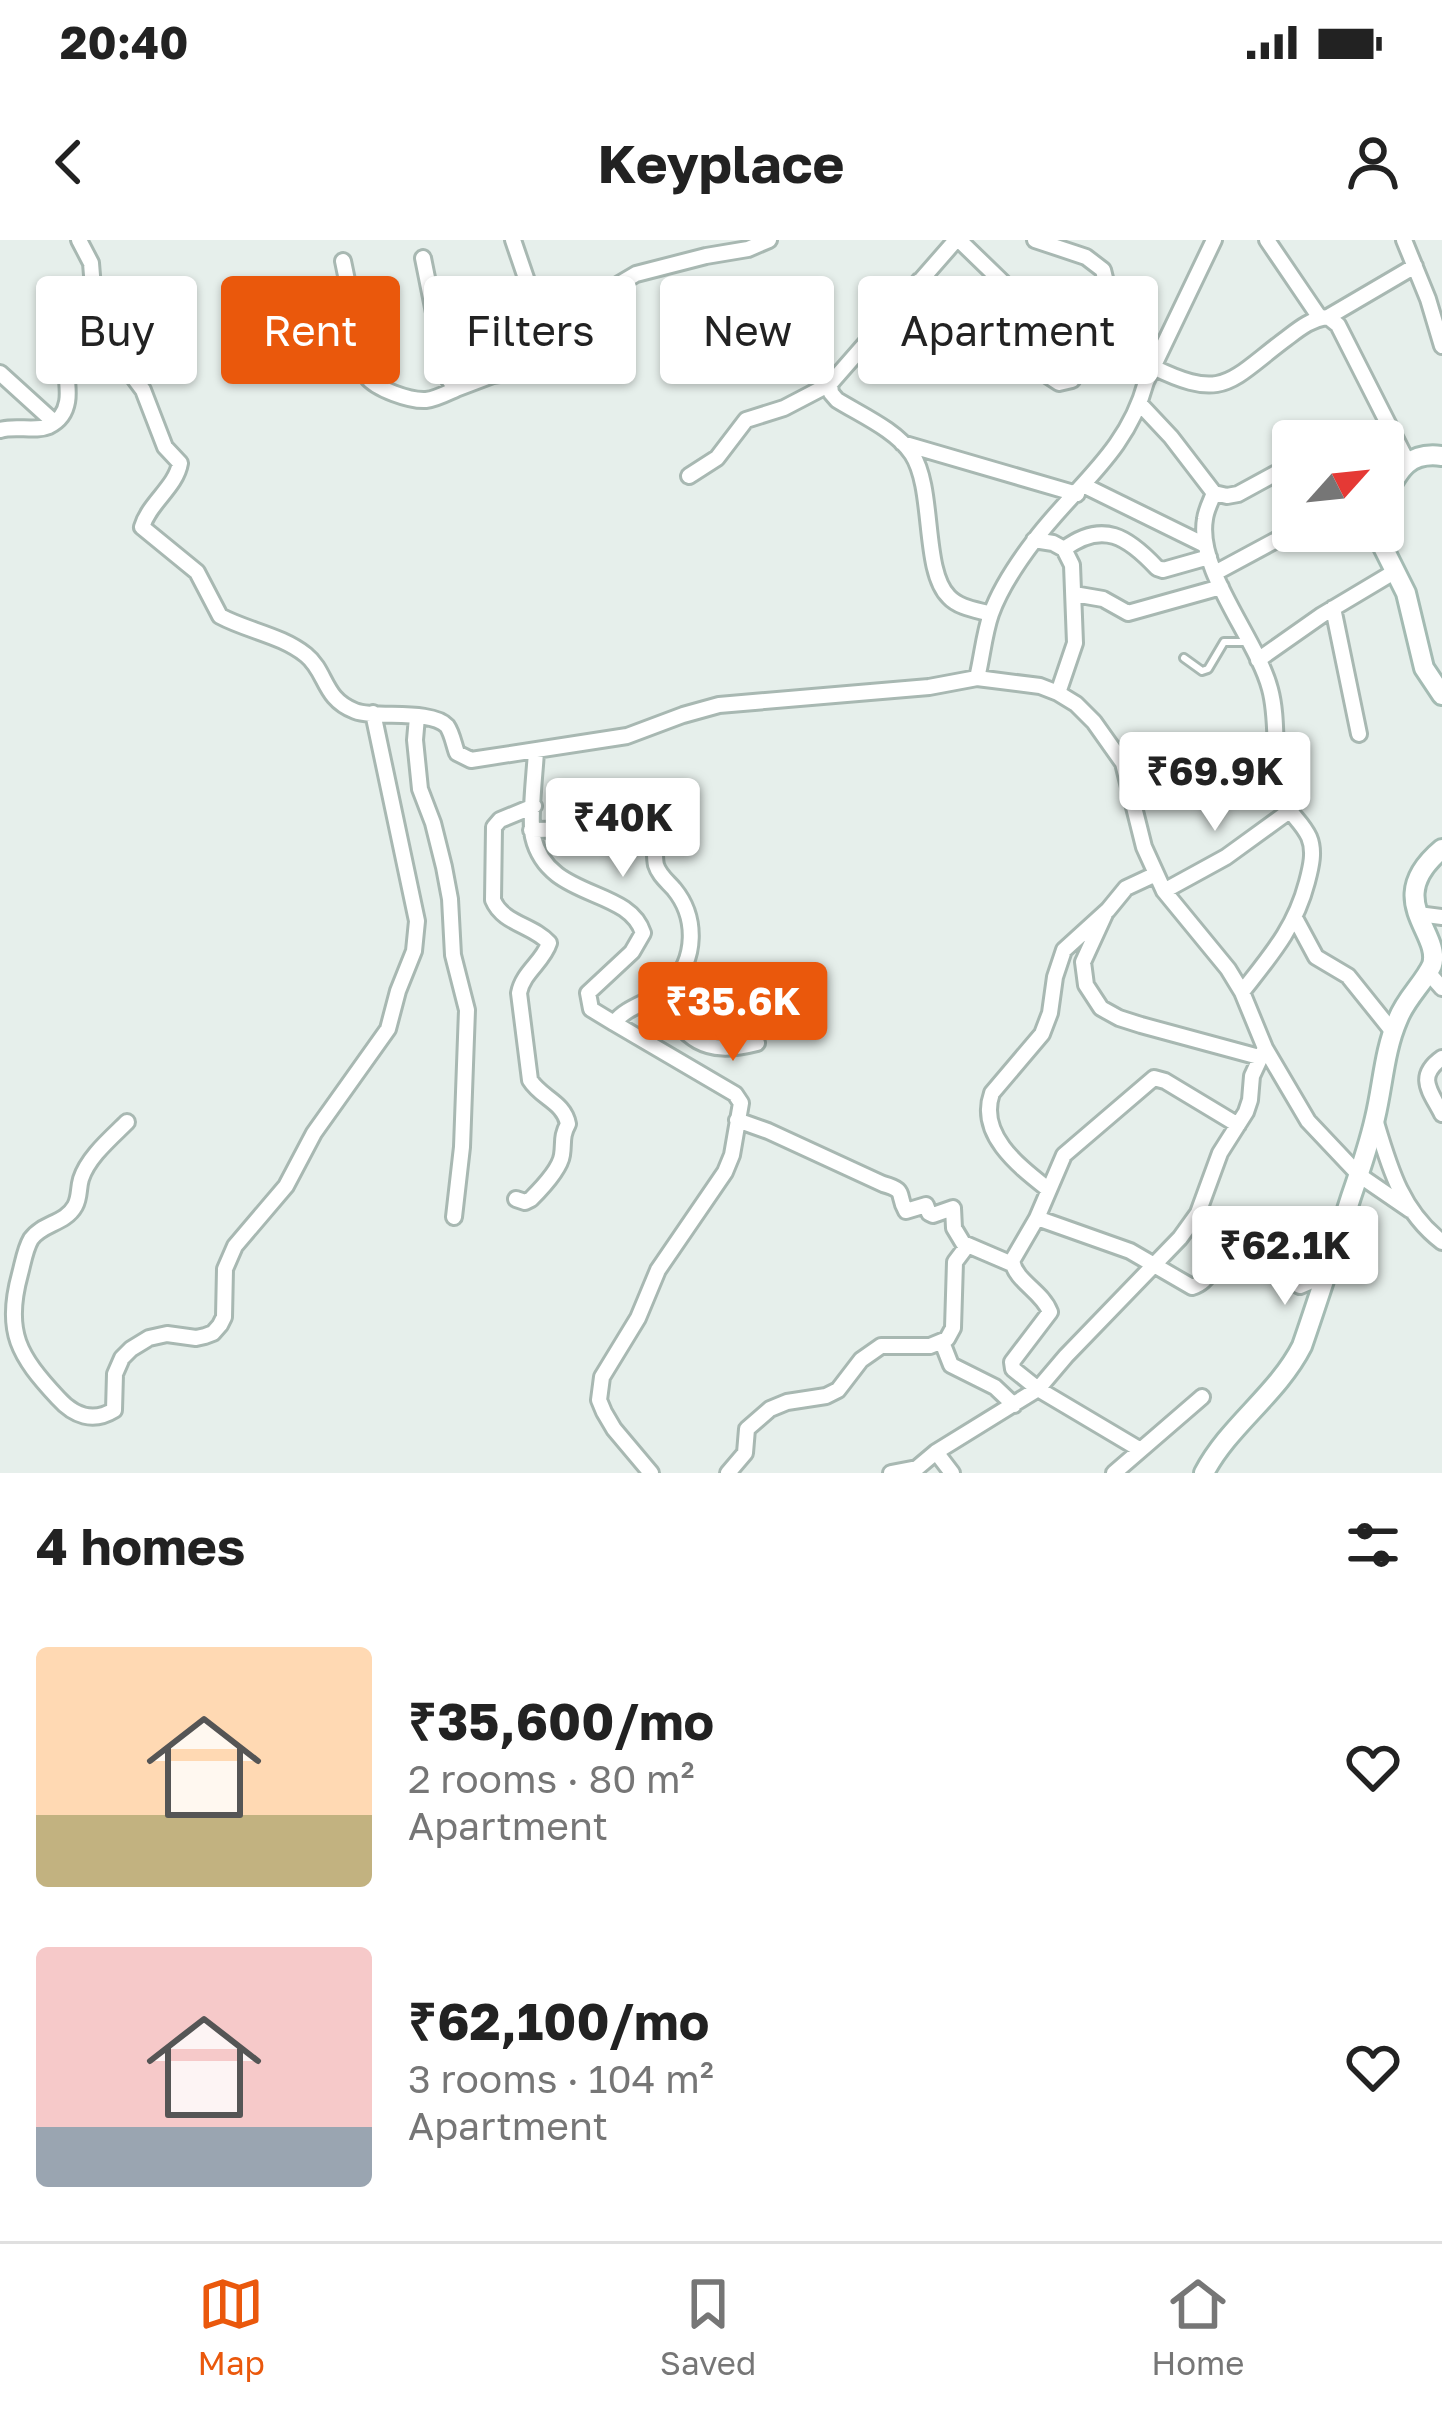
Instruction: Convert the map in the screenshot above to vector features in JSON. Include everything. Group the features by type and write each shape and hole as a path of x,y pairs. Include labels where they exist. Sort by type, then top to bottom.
{"street":[{"path":"79,240 92,276"},
{"path":"513,240 525,276"},
{"path":"633,276 704,248 748,249 769,240"},
{"path":"1035,240 1095,261 1104,276"},
{"path":"1158,357 1214,240"},
{"path":"1267,240 1324,317 1338,325 1408,463"},
{"path":"1404,240 1442,346"},
{"path":"923,276 953,241 993,276"},
{"path":"423,258 447,377 456,389"},
{"path":"343,261 372,384 424,400 468,384"},
{"path":"1158,376 1196,386 1220,385 1309,322 1415,266"},
{"path":"834,379 858,352"},
{"path":"0,373 54,422"},
{"path":"0,430 41,428 54,422 68,398 67,384"},
{"path":"139,384 165,447 181,464 143,520 144,531 197,572 220,616 304,653 337,700 359,712 445,724 457,753 465,759 627,736 719,705 929,687 977,678 1040,686 1076,704 1123,763 1141,835 1164,891 1242,992 1262,1052 1308,1121 1359,1174 1410,1210 1442,1242"},
{"path":"689,476 717,458 746,419 784,408 830,384 837,400 913,455 940,584 949,598 992,614"},
{"path":"977,678 992,614 1034,540 1102,464 1140,404 1147,384"},
{"path":"1140,404 1172,436 1214,493 1238,494 1272,475"},
{"path":"902,443 1081,490 1207,551"},
{"path":"1404,469 1425,454 1442,456"},
{"path":"1214,493 1204,519 1207,551 1269,684 1276,770 1288,812 1309,837 1313,852 1295,918 1242,992"},
{"path":"1064,549 1084,536 1107,534 1135,544 1163,570 1207,551"},
{"path":"1034,540 1064,549 1072,565 1075,643 1058,693"},
{"path":"1074,595 1102,599 1128,613 1218,580 1272,545"},
{"path":"1385,552 1406,593 1424,668 1442,695"},
{"path":"1258,660 1394,572"},
{"path":"1333,608 1359,734"},
{"path":"127,1122 87,1167 69,1214 29,1242 12,1308 16,1335 38,1376 65,1406 95,1418 114,1410 115,1374 131,1349 166,1334 206,1336 220,1325 225,1269 235,1246 286,1186 314,1133 388,1029 414,952 418,921 374,713"},
{"path":"417,717 420,789 444,867 453,955 467,1010 454,1217"},
{"path":"536,751 531,830 545,863 559,878 630,914 643,933 632,952 587,993 591,1009 735,1094 741,1103 725,1172 658,1270 638,1318 602,1377 599,1400 604,1412 651,1473"},
{"path":"516,1199 531,1199 558,1167 561,1138 568,1124 562,1107 538,1092 530,1080 519,993 522,980 549,943 508,919 493,900 494,827 534,806"},
{"path":"1164,891 1226,857 1288,812"},
{"path":"531,830 602,830 653,837 656,865 684,905 692,927 685,964 672,984 614,1023"},
{"path":"1204,1473 1233,1429 1293,1364 1302,1346 1359,1174 1394,1032 1410,994 1433,964 1435,941 1418,914 1416,896 1426,862 1442,849"},
{"path":"1049,1190 1003,1147 992,1127 988,1105 1042,1034 1064,950 1126,888 1156,874"},
{"path":"1108,910 1083,962 1086,985 1101,1008 1141,1025 1262,1052"},
{"path":"1418,914 1442,917"},
{"path":"1295,918 1316,957 1348,976 1394,1032"},
{"path":"1427,971 1442,988"},
{"path":"656,997 692,1037 715,1049 758,1043"},
{"path":"891,1473 917,1468 1038,1389 1180,1238 1198,1213 1214,1168 1250,1100 1252,1076 1262,1052"},
{"path":"1442,1058 1430,1069 1426,1083 1442,1114"},
{"path":"1139,1449 1015,1371 1012,1362 1050,1312 1012,1264 1064,1155 1154,1078 1238,1125"},
{"path":"1375,1119 1394,1182 1410,1210"},
{"path":"737,1120 896,1188 906,1211 926,1205 933,1215 953,1208 954,1228 967,1246 1012,1264"},
{"path":"1036,1218 1116,1245 1192,1287 1199,1286 1221,1260 1234,1257 1244,1257 1300,1286 1327,1275"},
{"path":"728,1473 745,1454 747,1429 770,1409 838,1390 861,1360 881,1346 942,1342 953,1328 954,1268 967,1246"},
{"path":"942,1342 951,1365 995,1387 1014,1405"},
{"path":"1114,1473 1202,1397"},
{"path":"936,1452 952,1473"}],"lane":[{"path":"1184,658 1202,671 1224,642 1250,643"}]}
